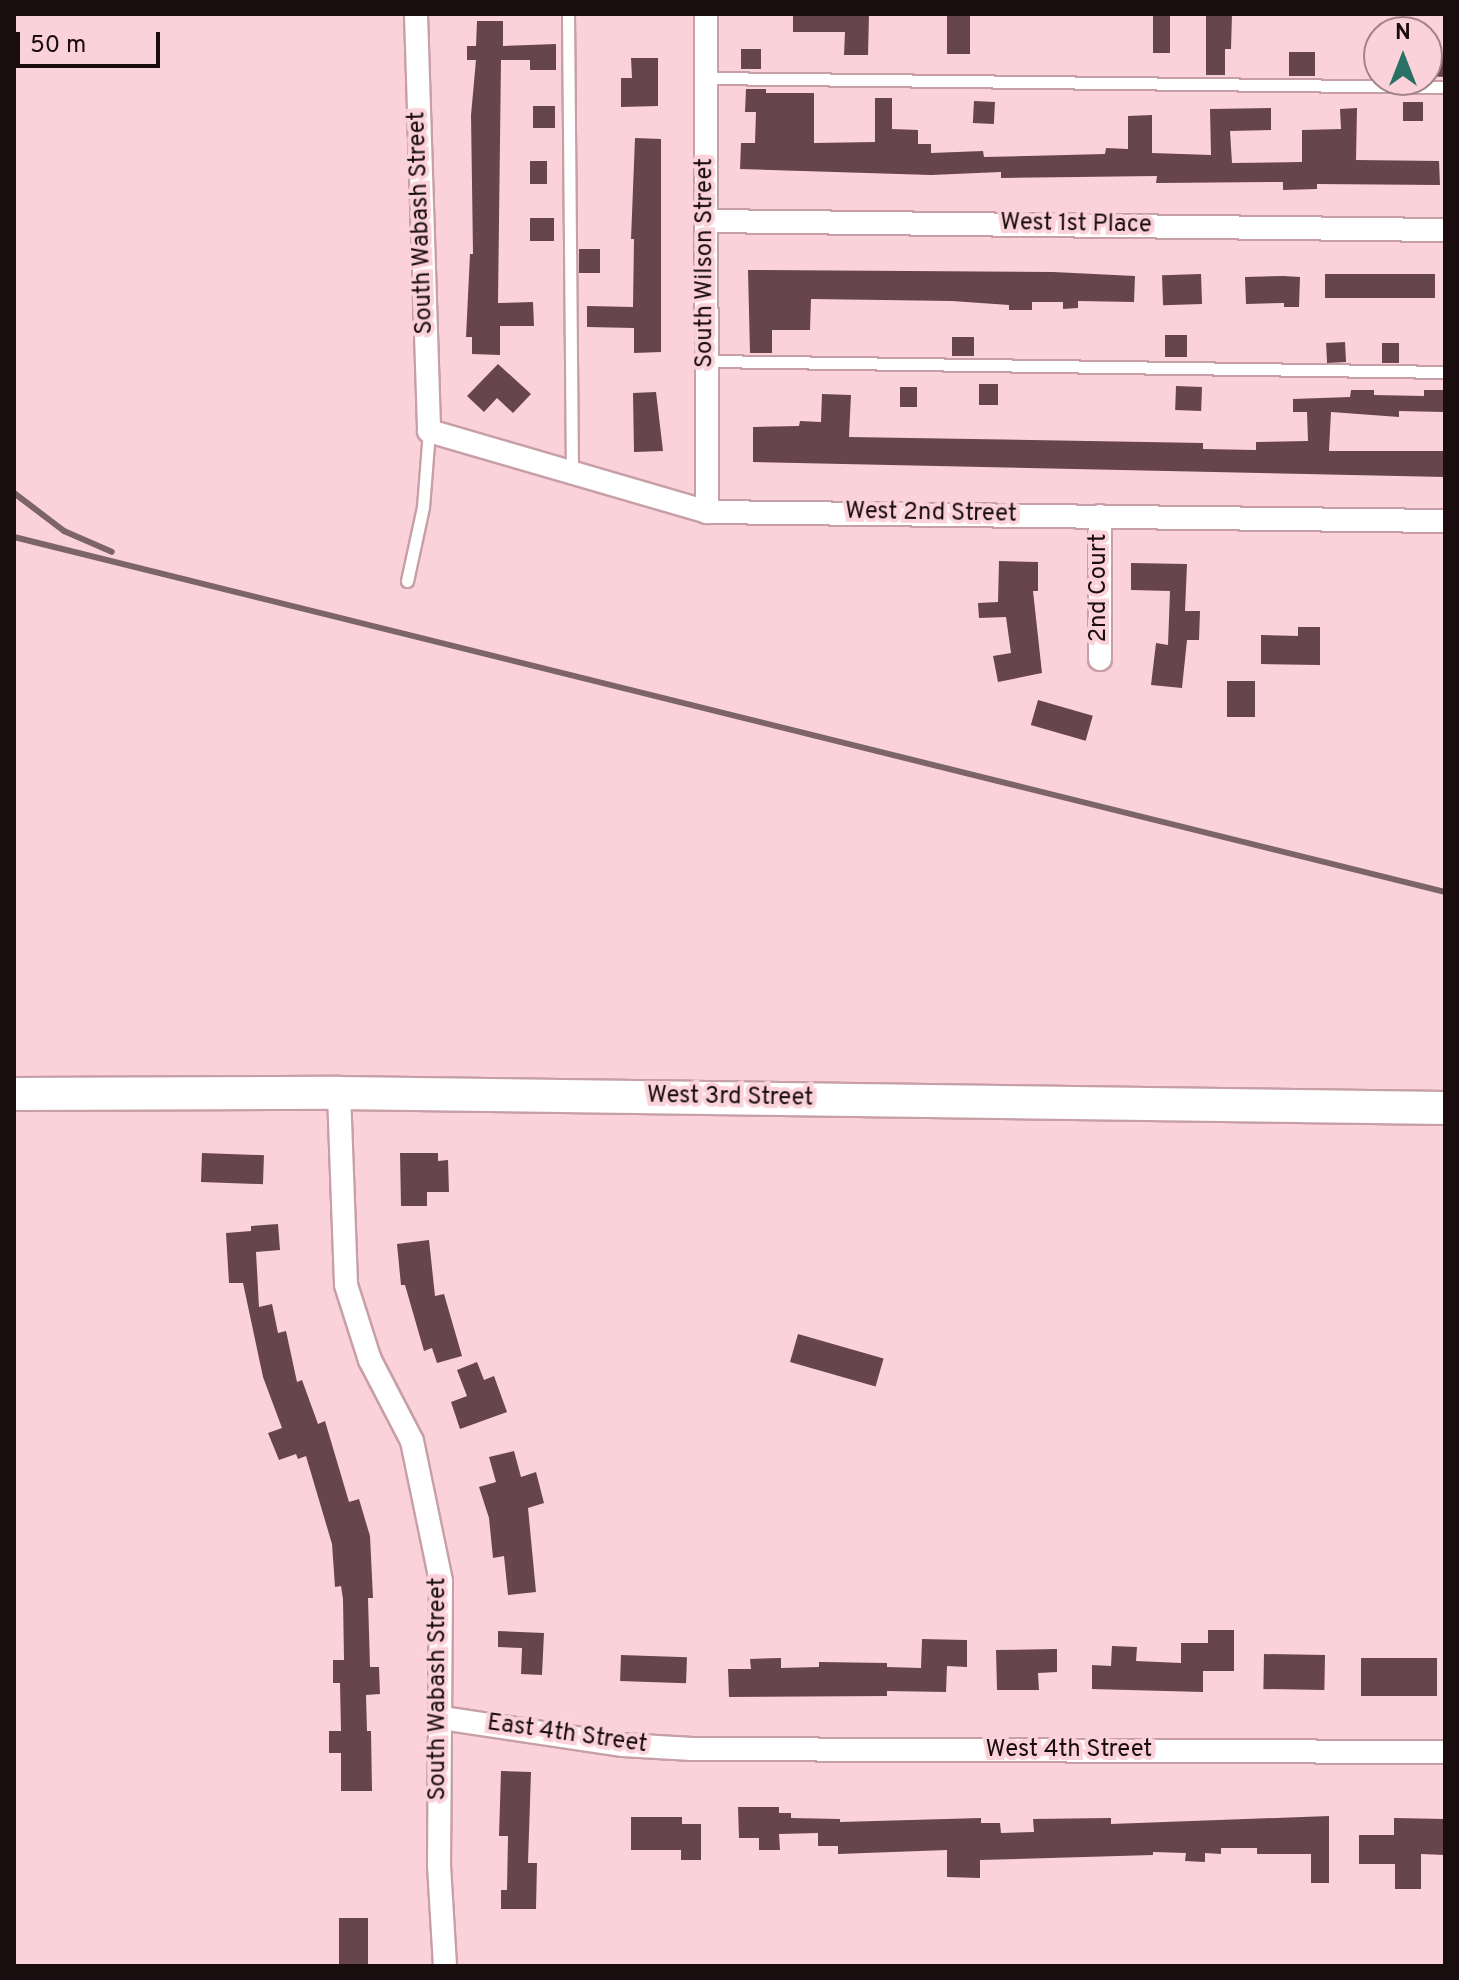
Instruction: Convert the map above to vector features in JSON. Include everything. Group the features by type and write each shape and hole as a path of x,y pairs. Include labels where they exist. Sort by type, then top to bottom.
{"street":[{"name":"South Wabash Street","path":"416,14 429,431"},
{"name":"South Wilson Street","path":"706,14 707,512"},
{"name":"West 1st Place","path":"706,221 1445,230"},
{"name":"West 2nd Street","path":"429,431 707,512 1445,521"},
{"name":"2nd Court","path":"1100,516 1100,659"},
{"name":"South Wabash Street","path":"339,1093 346,1285 370,1360 412,1441 441,1581 439,1865 445,1966"},
{"name":"West 3rd Street","path":"14,1094 339,1093 1445,1108"},
{"name":"East 4th Street","path":"442,1718 623,1745 692,1749"},
{"name":"West 4th Street","path":"692,1749 1445,1752"}],"lane":[{"path":"568,14 572,473"},
{"path":"706,78 1445,87"},
{"path":"707,361 1445,372"},
{"path":"407,581 423,507 429,431"}],"building":[{"path":"793,14 869,14 868,55 844,55 845,32 793,32"},
{"path":"947,14 970,14 970,54 947,54"},
{"path":"1153,14 1170,14 1170,53 1153,53"},
{"path":"1206,14 1232,14 1231,49 1225,49 1225,75 1206,75"},
{"path":"477,21 503,21 503,46 556,44 556,70 530,70 530,60 501,60 498,303 533,302 534,326 500,326 500,355 472,354 472,337 466,337 470,254 473,254 471,115 476,60 467,60 467,46 476,46"},
{"path":"741,49 761,49 761,69 741,69"},
{"path":"1289,52 1315,52 1315,76 1289,76"},
{"path":"631,58 658,58 658,106 621,107 621,78 632,78"},
{"path":"746,89 766,89 766,93 814,93 814,143 875,142 875,98 892,98 892,129 918,130 918,144 931,144 931,153 983,151 984,157 1105,154 1106,148 1128,149 1128,116 1152,115 1152,153 1211,155 1210,109 1271,108 1271,130 1230,131 1232,163 1302,162 1302,130 1341,129 1340,109 1357,108 1356,160 1439,161 1440,185 1317,184 1317,189 1283,190 1283,182 1156,183 1157,176 1001,178 1001,172 931,175 740,169 741,143 755,143 756,112 745,112"},
{"path":"974,101 995,102 994,124 973,123"},
{"path":"1403,102 1423,102 1423,121 1403,121"},
{"path":"533,106 555,106 555,128 533,128"},
{"path":"635,138 661,139 661,352 634,353 634,328 587,327 587,306 633,307 634,239 631,239"},
{"path":"530,161 547,161 547,184 530,184"},
{"path":"530,218 554,218 554,241 530,241"},
{"path":"579,249 600,249 600,273 579,273"},
{"path":"748,270 1053,272 1135,276 1134,302 1078,301 1078,308 1063,309 1063,302 1032,302 1032,310 1009,310 1009,305 952,301 811,299 810,330 772,330 772,353 750,353"},
{"path":"1201,274 1202,304 1163,305 1162,275"},
{"path":"1325,274 1435,274 1435,298 1325,298"},
{"path":"1245,277 1300,277 1299,307 1284,307 1284,303 1246,304"},
{"path":"1165,335 1187,335 1187,357 1165,357"},
{"path":"952,337 974,337 974,356 952,356"},
{"path":"1345,342 1346,362 1327,363 1326,343"},
{"path":"1382,343 1399,343 1399,363 1382,363"},
{"path":"498,364 531,394 513,413 497,398 484,412 467,396"},
{"path":"979,384 998,384 998,405 979,405"},
{"path":"1176,386 1202,387 1201,411 1175,410"},
{"path":"900,387 917,387 917,407 900,407"},
{"path":"1351,390 1374,390 1374,395 1424,396 1424,390 1445,390 1444,412 1399,411 1399,417 1331,412 1329,451 1445,451 1445,477 753,462 753,427 799,426 800,421 821,422 822,394 851,395 849,437 1203,443 1203,449 1256,450 1256,442 1308,441 1307,412 1293,412 1293,399 1350,397"},
{"path":"656,392 663,451 634,452 633,393"},
{"path":"999,561 1038,562 1038,591 1033,591 1042,673 998,682 993,656 1011,653 1006,617 979,618 978,603 998,602"},
{"path":"1131,563 1187,564 1185,611 1200,611 1199,640 1187,640 1182,688 1151,685 1156,643 1168,645 1170,591 1131,590"},
{"path":"1298,627 1320,627 1320,665 1261,664 1261,635 1298,636"},
{"path":"1227,681 1255,681 1255,717 1227,717"},
{"path":"1038,700 1093,716 1086,741 1031,725"},
{"path":"202,1153 264,1155 263,1184 201,1182"},
{"path":"400,1153 438,1153 438,1161 448,1160 449,1192 427,1192 427,1206 401,1206"},
{"path":"278,1224 280,1250 256,1252 259,1307 272,1304 278,1333 286,1331 297,1382 302,1380 318,1424 325,1421 349,1502 359,1499 370,1536 373,1598 368,1598 370,1667 379,1667 380,1694 366,1695 367,1731 371,1731 372,1791 341,1791 341,1753 329,1753 329,1731 341,1731 340,1683 333,1683 333,1660 344,1660 341,1586 335,1587 332,1544 306,1456 298,1459 296,1454 279,1460 268,1433 282,1428 263,1377 243,1283 229,1283 226,1233 251,1231 251,1226"},
{"path":"429,1240 435,1296 444,1294 462,1356 437,1363 432,1348 424,1351 405,1285 401,1285 397,1244"},
{"path":"798,1334 884,1359 876,1386 790,1362"},
{"path":"477,1362 484,1380 494,1376 507,1412 460,1429 451,1402 467,1396 457,1370"},
{"path":"514,1451 521,1477 536,1472 544,1503 528,1508 536,1592 508,1595 504,1556 493,1558 489,1518 479,1487 496,1482 489,1457"},
{"path":"1208,1630 1234,1630 1234,1671 1203,1671 1203,1692 1092,1689 1092,1665 1111,1666 1112,1646 1137,1647 1136,1661 1181,1663 1181,1643 1208,1643"},
{"path":"498,1631 544,1633 542,1675 521,1674 522,1648 498,1647"},
{"path":"922,1639 967,1640 967,1667 947,1666 946,1692 887,1691 887,1696 729,1697 728,1669 751,1669 750,1659 781,1658 781,1668 819,1667 819,1662 887,1663 887,1667 921,1668"},
{"path":"1057,1649 1057,1672 1038,1673 1039,1690 997,1690 996,1650"},
{"path":"1264,1654 1325,1655 1324,1690 1263,1689"},
{"path":"621,1655 687,1657 686,1683 620,1681"},
{"path":"1361,1658 1437,1658 1437,1696 1361,1696"},
{"path":"501,1771 531,1772 528,1863 537,1863 536,1909 501,1909 501,1890 507,1890 508,1836 499,1836"},
{"path":"738,1807 779,1807 779,1813 791,1813 791,1818 840,1819 840,1822 981,1818 981,1823 1000,1823 1001,1833 1034,1832 1033,1819 1111,1818 1111,1824 1329,1816 1329,1883 1311,1883 1311,1854 1257,1854 1257,1848 1221,1848 1221,1854 1205,1853 1205,1862 1185,1861 1186,1853 1153,1852 1153,1855 980,1860 980,1878 947,1877 947,1850 838,1854 838,1846 818,1846 818,1833 779,1834 780,1850 759,1850 759,1838 739,1838"},
{"path":"631,1817 682,1817 682,1824 701,1824 701,1860 681,1860 681,1850 631,1850"},
{"path":"1394,1818 1445,1819 1445,1855 1421,1854 1421,1889 1395,1889 1395,1864 1359,1864 1359,1835 1394,1835"},
{"path":"339,1918 368,1918 368,1966 339,1966"}],"railway":[{"path":"14,493 64,531 112,552"},
{"path":"14,537 1445,892"}]}
